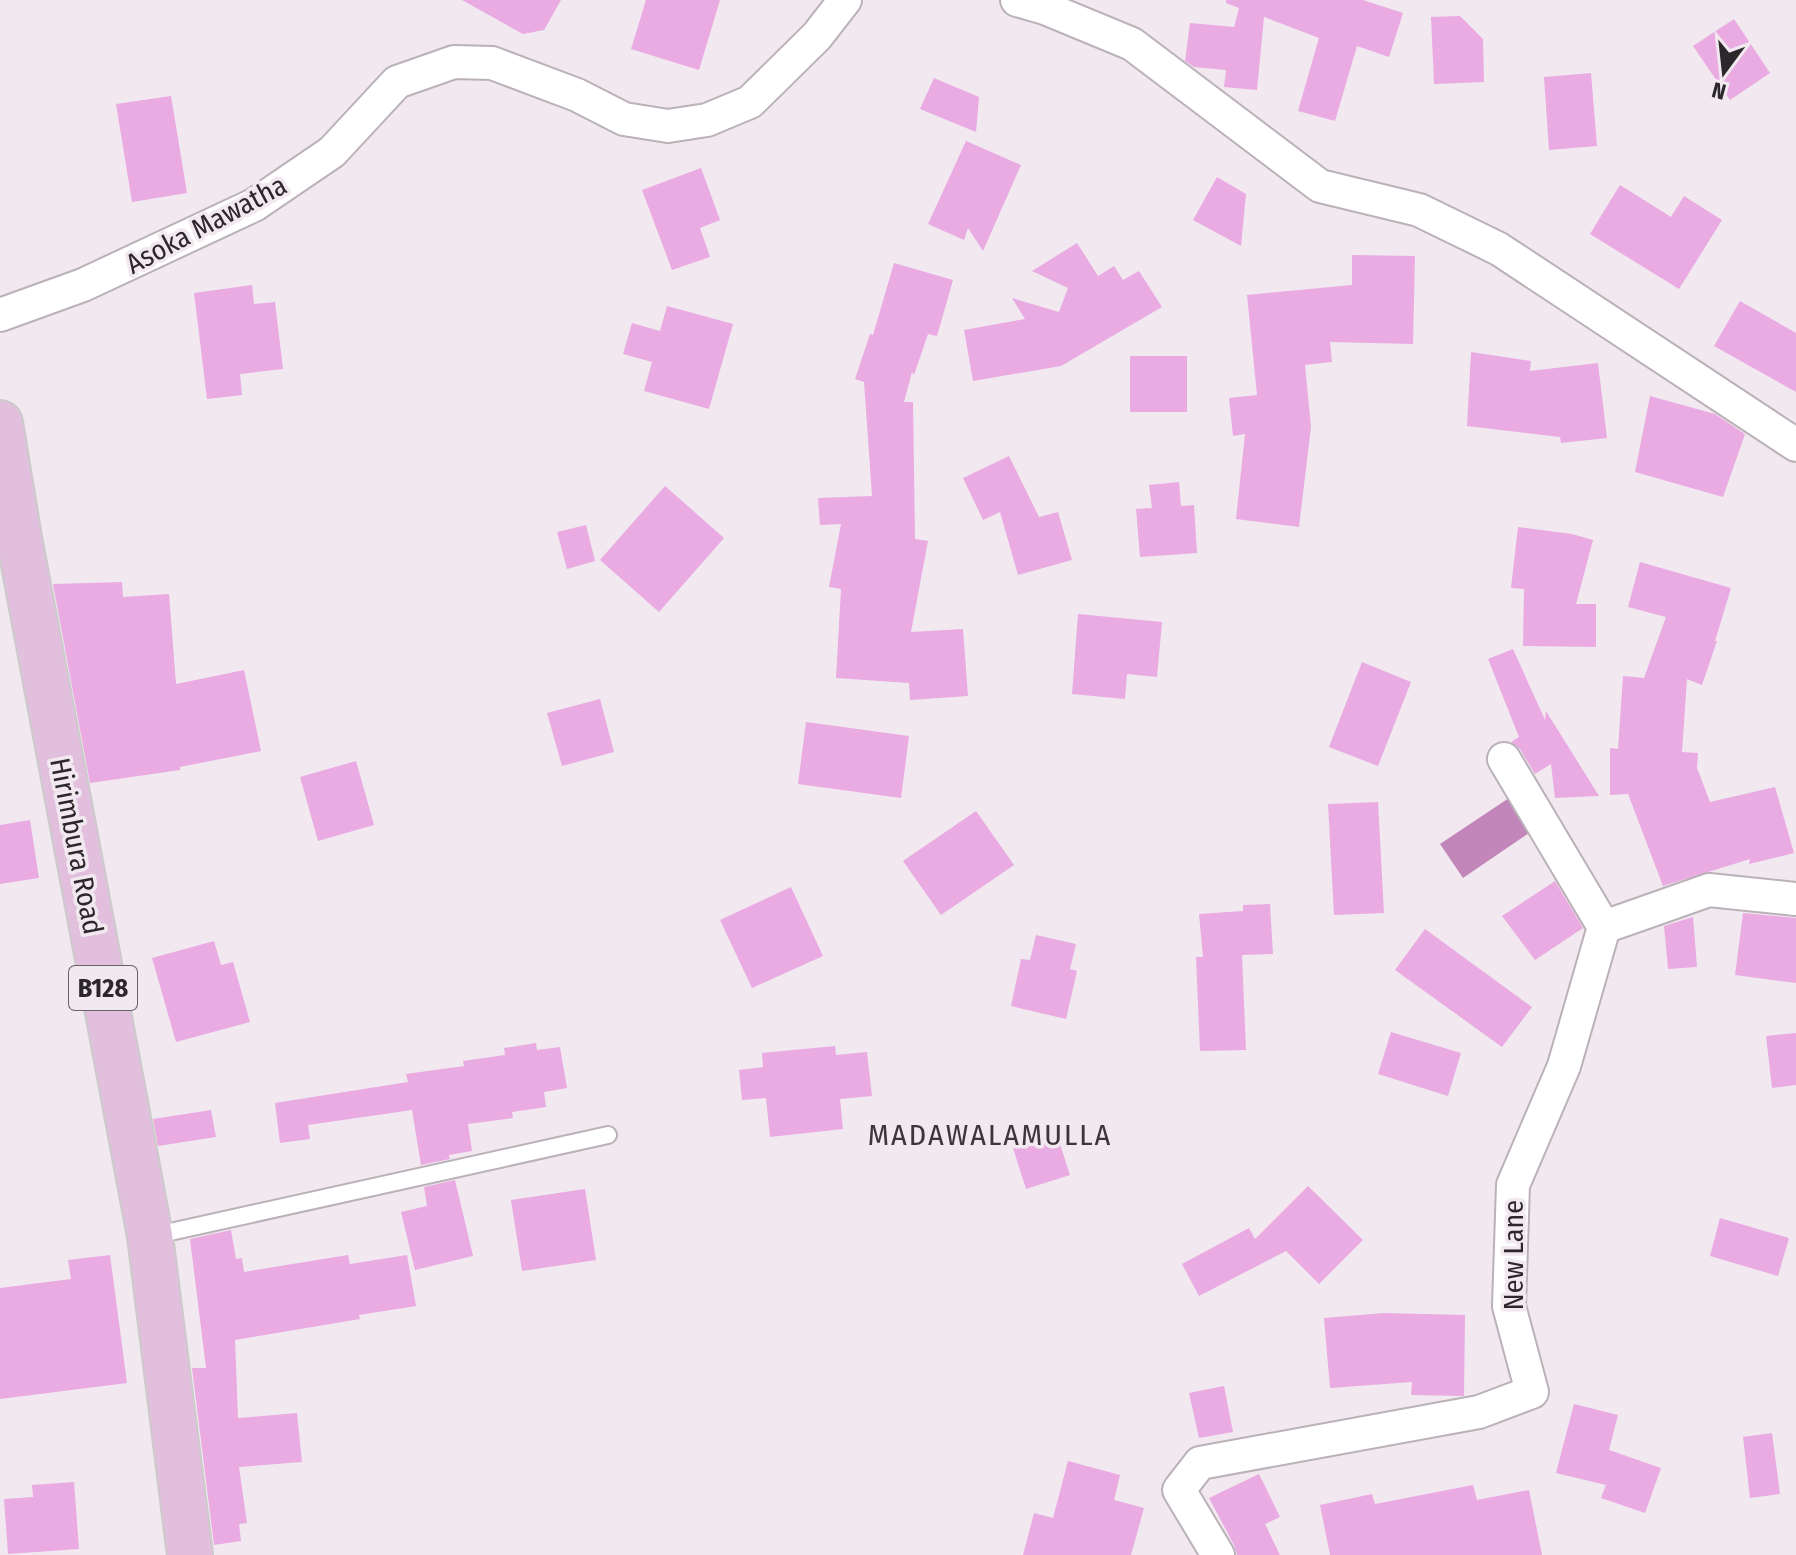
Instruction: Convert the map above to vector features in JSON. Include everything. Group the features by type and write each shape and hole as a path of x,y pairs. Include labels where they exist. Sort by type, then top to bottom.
{"main road":[{"name":"Hirimbura Road","path":"0,423 150,1236 190,1555"}],"street":[{"name":"Asoka Mawatha","path":"0,315 83,285 254,205 332,152 397,82 454,62 492,63 577,95 624,119 668,126 707,120 750,102 817,36 845,0"},
{"path":"1037,3 1132,44 1320,186 1419,210 1499,249 1796,445"},
{"path":"1504,759 1604,927 1709,890 1796,899"},
{"name":"New Lane","path":"1218,1555 1179,1490 1200,1463 1479,1412 1532,1392 1509,1306 1513,1185 1564,1066 1604,927"}],"lane":[{"path":"150,1236 608,1135"}],"shaded area":[{"path":"1509,798 1532,831 1463,878 1440,844"}],"building":[{"path":"462,0 561,0 544,30 523,34"},
{"path":"646,0 720,0 699,70 631,49"},
{"path":"1226,0 1363,0 1403,13 1389,57 1357,46 1335,121 1298,111 1319,38 1264,17 1257,90 1224,87 1226,70 1194,67 1185,61 1190,23 1234,27 1239,8 1226,3"},
{"path":"1460,16 1483,39 1484,82 1434,84 1431,17"},
{"path":"1734,19 1770,73 1730,100 1693,46"},
{"path":"1591,73 1597,146 1549,150 1544,77"},
{"path":"934,78 979,97 976,132 920,109"},
{"path":"171,96 187,193 132,202 116,104"},
{"path":"966,141 1021,165 983,251 968,228 964,240 928,224"},
{"path":"701,168 720,220 700,228 710,257 672,270 642,190"},
{"path":"1217,177 1246,194 1241,246 1193,220"},
{"path":"1620,185 1671,217 1684,196 1722,220 1679,289 1590,234"},
{"path":"1077,243 1098,276 1114,266 1123,280 1139,271 1162,307 1061,366 973,381 964,330 1025,319 1012,298 1059,312 1068,288 1032,271"},
{"path":"1352,255 1415,256 1413,344 1330,342 1332,362 1305,365 1311,427 1299,527 1236,519 1245,434 1233,436 1229,398 1257,395 1247,295 1352,285"},
{"path":"894,263 953,280 937,336 928,334 914,375 912,372 904,402 913,402 915,539 928,541 911,632 963,629 968,696 910,700 909,683 836,678 841,589 829,587 841,524 820,525 818,498 872,496 864,382 855,379 870,334 873,335"},
{"path":"252,285 254,304 275,302 283,369 240,374 242,395 207,399 194,293"},
{"path":"1740,301 1796,333 1796,392 1714,346"},
{"path":"667,306 733,324 709,409 644,391 652,362 623,354 632,323 660,331"},
{"path":"1471,352 1531,361 1530,371 1598,363 1607,438 1561,443 1560,437 1467,426"},
{"path":"1130,356 1187,356 1187,412 1130,412"},
{"path":"1650,396 1715,414 1745,434 1723,497 1635,472"},
{"path":"1009,456 1039,517 1058,512 1072,560 1018,575 1000,512 983,520 963,478"},
{"path":"1179,482 1181,506 1194,505 1197,553 1140,557 1136,509 1152,508 1149,485"},
{"path":"665,486 724,538 659,612 600,560"},
{"path":"586,525 595,561 567,569 557,532"},
{"path":"1518,527 1593,540 1576,604 1596,604 1596,647 1523,646 1524,589 1511,588"},
{"path":"1640,562 1731,588 1702,685 1687,679 1682,752 1698,753 1697,768 1710,802 1775,787 1794,853 1749,864 1750,859 1663,886 1628,794 1610,795 1610,748 1618,749 1623,676 1644,678 1666,617 1628,607"},
{"path":"122,582 123,597 169,594 176,684 244,670 261,751 180,767 180,770 90,783 53,584"},
{"path":"1078,614 1162,622 1157,677 1127,674 1125,699 1072,694"},
{"path":"1513,649 1545,720 1546,711 1599,796 1555,798 1551,764 1535,774 1520,749 1511,742 1519,737 1488,659"},
{"path":"1362,662 1411,682 1378,766 1329,747"},
{"path":"600,699 614,752 562,766 547,713"},
{"path":"806,722 909,736 901,798 798,784"},
{"path":"356,761 374,825 318,841 300,777"},
{"path":"1378,802 1384,913 1334,915 1328,804"},
{"path":"976,811 1014,865 941,915 903,861"},
{"path":"30,820 39,878 0,884 0,825"},
{"path":"1555,881 1583,928 1535,960 1502,916"},
{"path":"791,887 823,956 752,988 720,920"},
{"path":"1270,904 1273,954 1242,955 1246,1050 1200,1051 1196,957 1203,957 1199,914 1243,911 1243,905"},
{"path":"1743,913 1796,918 1796,983 1735,975"},
{"path":"1693,917 1697,967 1668,969 1664,926"},
{"path":"1425,929 1532,1007 1502,1047 1395,970"},
{"path":"1036,935 1076,944 1070,969 1077,971 1066,1019 1011,1006 1021,959 1030,960"},
{"path":"214,941 221,965 233,962 250,1022 176,1042 152,958"},
{"path":"1391,1032 1461,1053 1448,1096 1378,1074"},
{"path":"1796,1033 1796,1085 1772,1088 1766,1036"},
{"path":"536,1043 537,1050 560,1047 567,1088 544,1092 546,1107 512,1112 513,1118 468,1124 472,1151 421,1165 412,1110 308,1125 310,1139 280,1143 275,1103 408,1082 406,1074 464,1066 463,1061 505,1055 504,1048"},
{"path":"835,1046 836,1055 867,1052 872,1096 840,1099 843,1129 770,1137 766,1098 742,1100 739,1070 763,1067 762,1053"},
{"path":"211,1110 216,1137 158,1146 153,1119"},
{"path":"1057,1135 1070,1175 1026,1189 1013,1148"},
{"path":"455,1180 473,1256 415,1270 401,1212 427,1206 424,1187"},
{"path":"1308,1186 1363,1240 1319,1284 1286,1251 1199,1296 1182,1264 1249,1228 1255,1239"},
{"path":"585,1189 596,1260 522,1271 511,1200"},
{"path":"1720,1218 1789,1238 1778,1276 1710,1256"},
{"path":"231,1230 236,1259 242,1258 244,1272 348,1255 350,1264 407,1255 416,1306 359,1315 360,1319 235,1340 238,1418 297,1413 302,1462 239,1467 247,1523 239,1524 241,1541 214,1545 192,1368 206,1368 190,1239"},
{"path":"110,1255 127,1383 0,1399 0,1288 71,1279 68,1260"},
{"path":"1384,1313 1465,1315 1464,1396 1411,1395 1412,1382 1330,1388 1324,1318"},
{"path":"1224,1386 1233,1432 1199,1438 1189,1393"},
{"path":"1574,1404 1618,1415 1609,1450 1661,1468 1645,1513 1601,1498 1606,1485 1556,1473"},
{"path":"1772,1433 1780,1494 1750,1498 1743,1437"},
{"path":"1068,1461 1120,1475 1114,1500 1144,1508 1131,1555 1023,1555 1034,1513 1053,1518"},
{"path":"1259,1474 1280,1517 1265,1524 1280,1555 1237,1555 1209,1498"},
{"path":"74,1482 79,1549 8,1554 4,1499 33,1497 32,1485"},
{"path":"1473,1485 1477,1500 1529,1490 1542,1555 1330,1555 1320,1505 1372,1494 1375,1504"}],"district":[{"name":"MADAWALAMULLA","path":"990,1135"}]}
